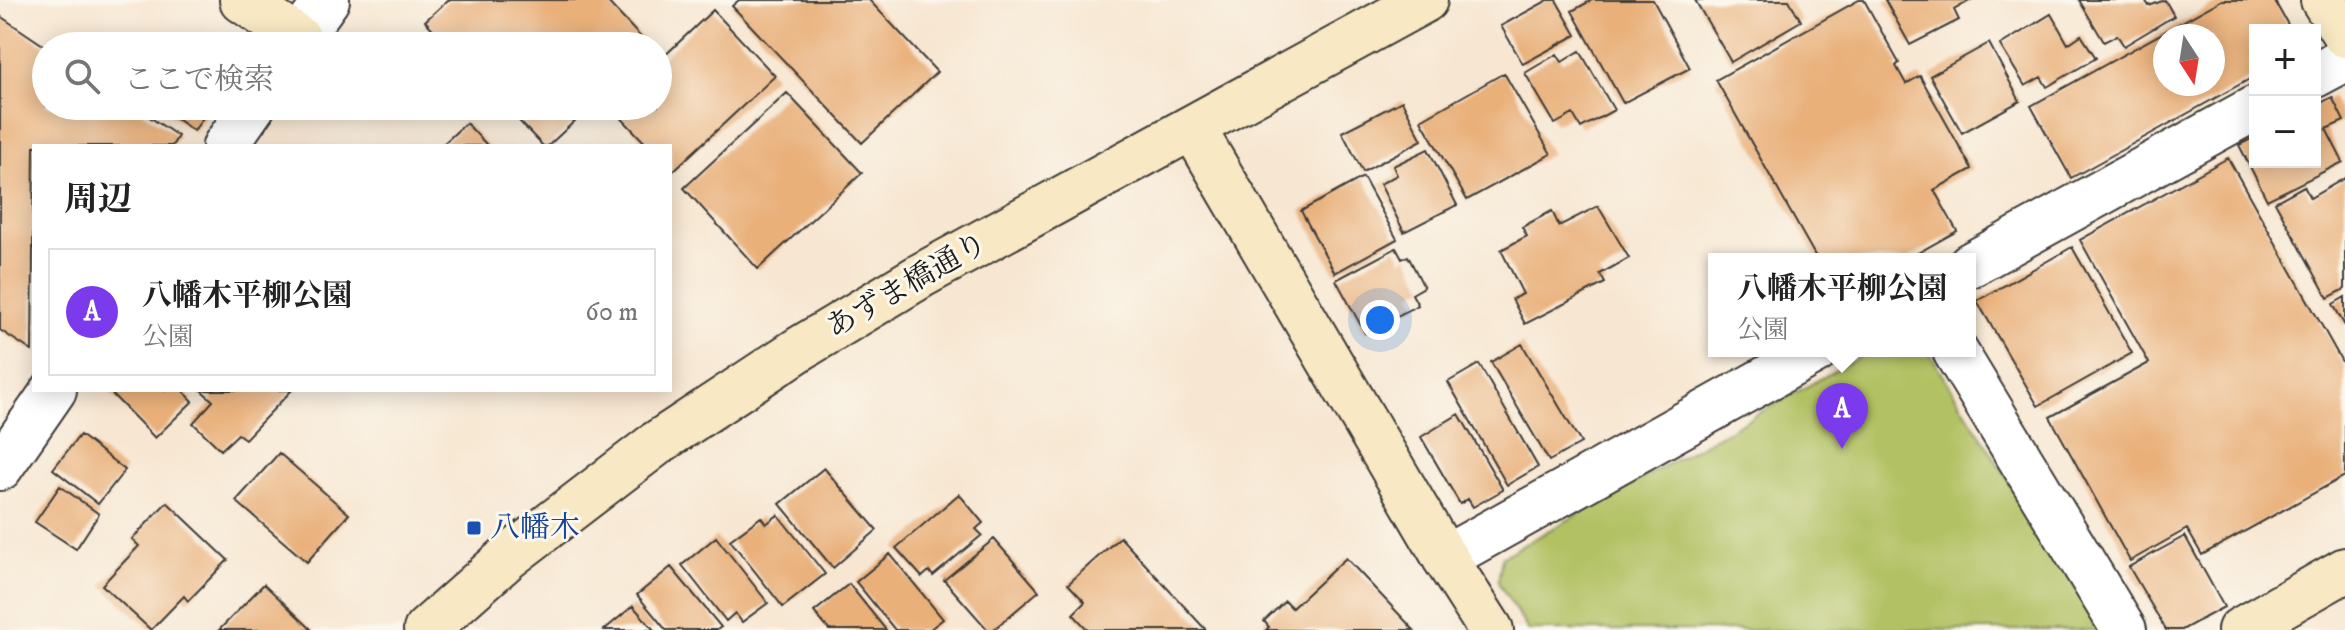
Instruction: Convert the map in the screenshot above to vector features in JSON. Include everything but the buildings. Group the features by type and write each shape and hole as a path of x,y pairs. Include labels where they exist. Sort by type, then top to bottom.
{"street":[{"path":"242,0 283,32"},
{"path":"305,32 327,0"},
{"name":"あずま橋通り","path":"426,630 507,558 657,443 801,348 922,275 1425,0"},
{"path":"2323,0 2345,35"},
{"path":"2321,72 2345,59"},
{"path":"1976,262 2249,111"},
{"path":"226,144 243,120"},
{"path":"1193,128 1445,558 1491,630"},
{"path":"1445,558 1805,357"},
{"path":"1959,357 2124,630"},
{"path":"0,468 53,392"},
{"path":"2240,630 2345,570"}],"green space":[{"path":"1859,357 1932,357 2102,630 1528,630 1498,582 1502,557"}],"place":[{"name":"八幡木平柳公園","path":"1842,449"},
{"name":"八幡木","path":"474,528"}]}
